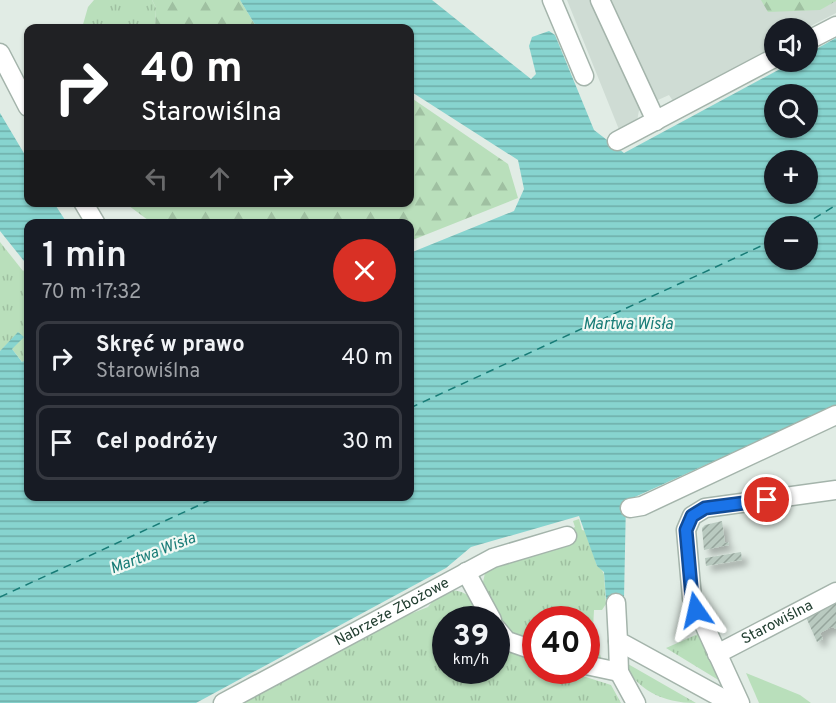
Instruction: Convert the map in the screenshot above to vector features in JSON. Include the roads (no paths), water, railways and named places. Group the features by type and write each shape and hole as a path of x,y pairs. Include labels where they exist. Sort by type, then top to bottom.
{"street":[{"path":"552,0 584,76"},
{"path":"600,0 656,121"},
{"path":"818,35 836,26"},
{"path":"0,53 24,99"},
{"path":"617,141 764,63"},
{"path":"630,508 642,507 836,415"},
{"path":"740,703 692,598 686,530 692,516 705,508 836,490"},
{"name":"Nabrzeże Zbożowe","path":"223,703 493,558 567,536"},
{"path":"466,572 484,606"},
{"name":"Starowiślna","path":"717,654 836,592"},
{"path":"616,603 619,672 636,703"},
{"path":"618,641 731,703"},
{"path":"600,668 619,672"}],"water":[{"name":"Martwa Wisła","path":"240,0 432,0 531,79 536,74 529,46 532,37 549,31 555,35 594,130 624,153 774,72 818,72 818,48 836,38 836,406 626,501 624,599 606,599 604,572 597,566 579,516 471,547 446,568 196,703 0,703 0,351 18,332 24,337 12,349 22,362 24,361 24,501 414,501 414,251 514,211 524,189 518,160 414,94 414,24 255,24"},
{"path":"0,113 24,153 24,207 57,207 64,219 24,219 24,261 0,231"}]}
